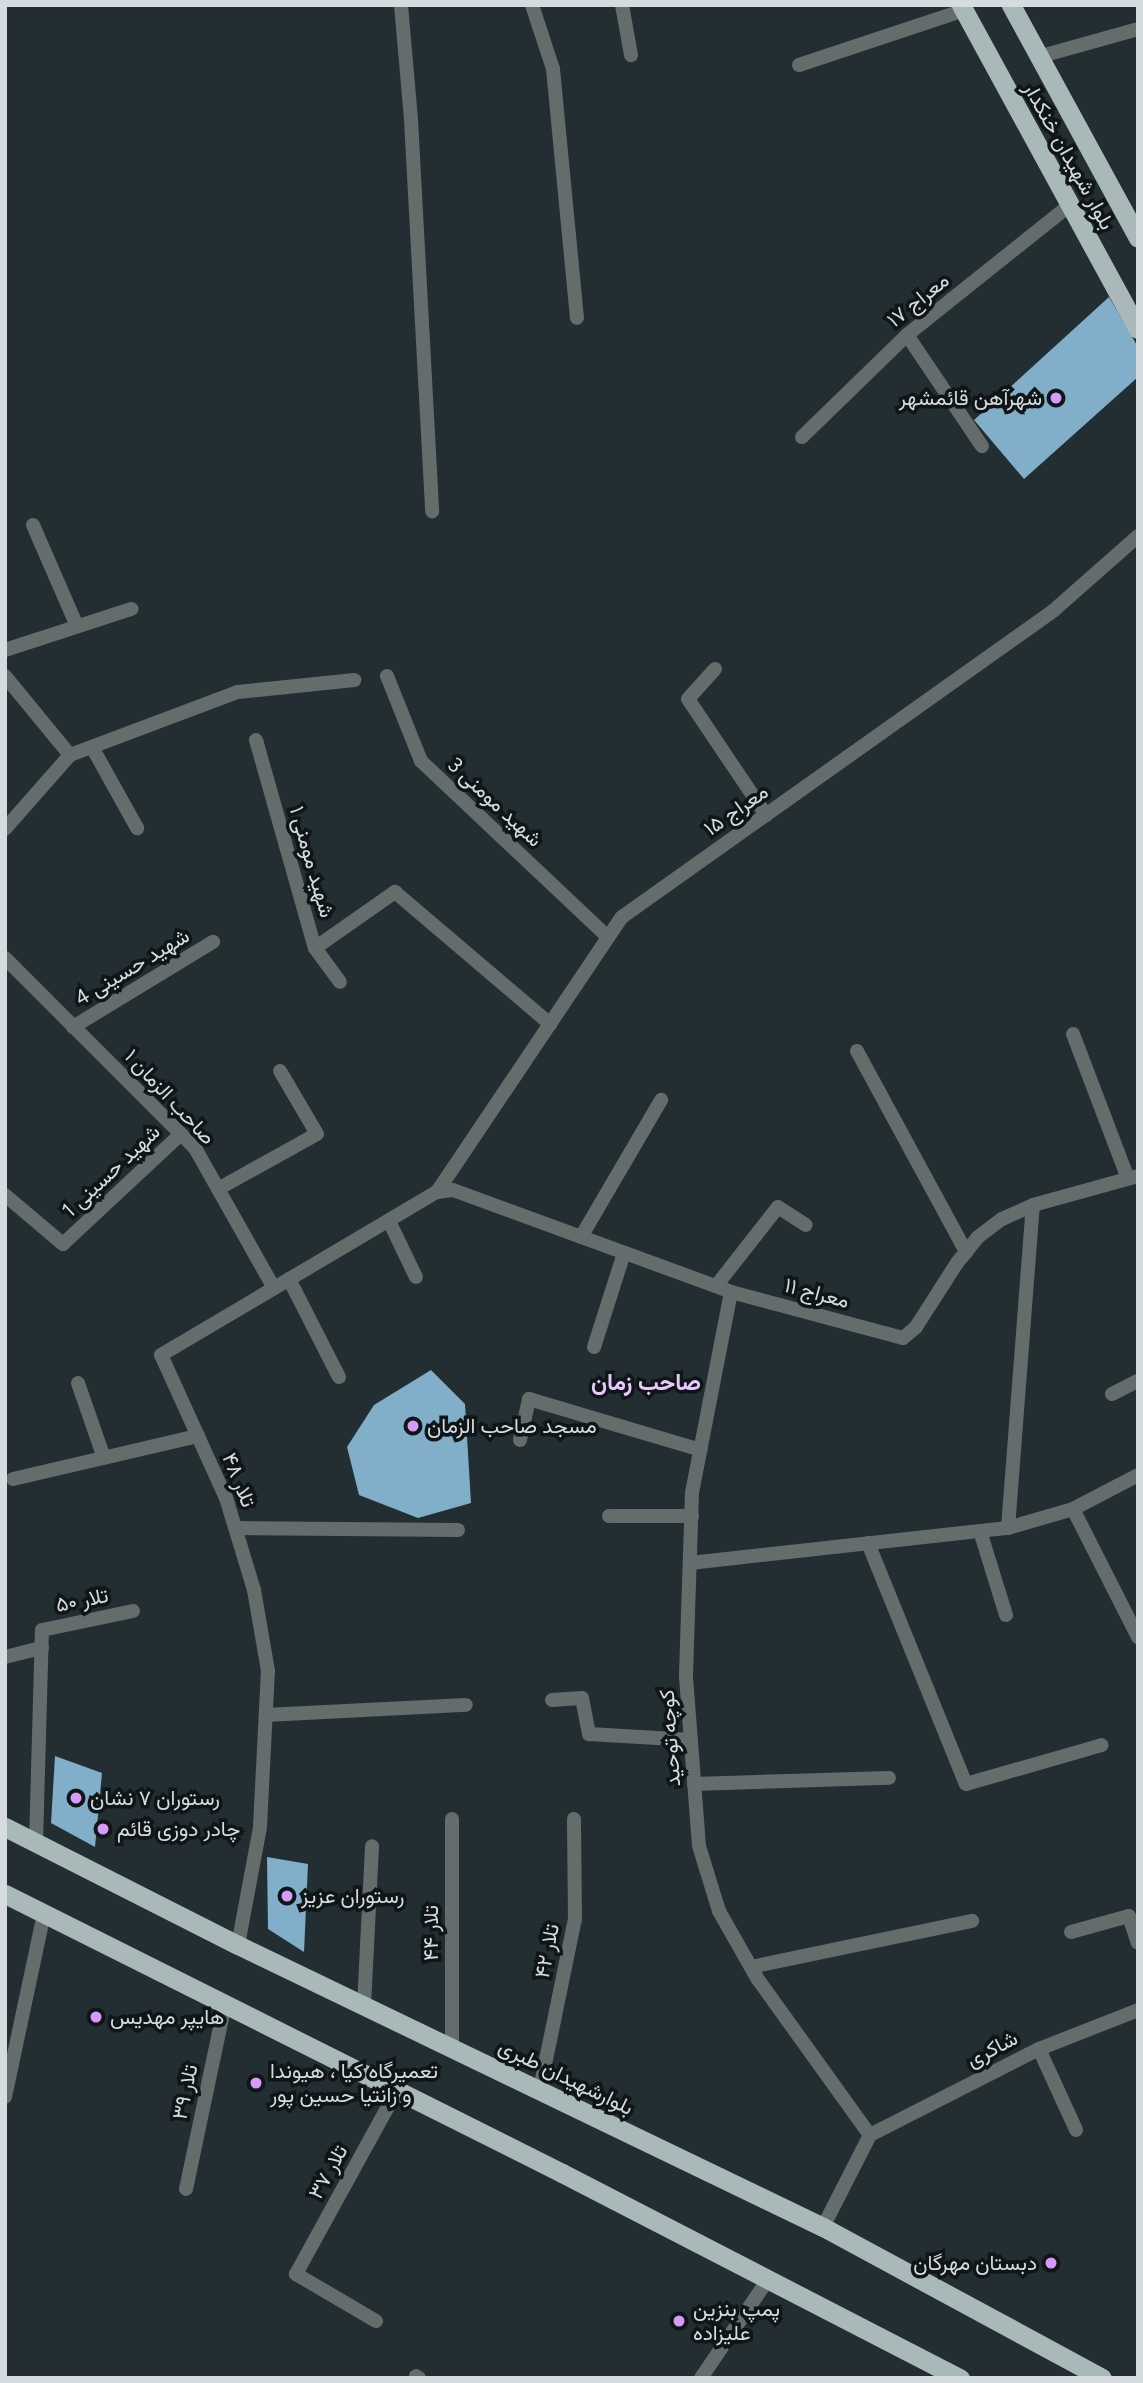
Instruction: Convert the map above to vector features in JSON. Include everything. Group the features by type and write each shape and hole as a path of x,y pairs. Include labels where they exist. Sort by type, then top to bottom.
{"highway":[{"name":"بلوار شهیدان خنکدار","path":"1011,5 1138,238"},
{"name":"بلوار شهیدان خنکدار","path":"962,7 1138,329"},
{"name":"بلوارشهیدان طبری","path":"5,1827 237,1945 823,2227 1102,2378"},
{"path":"5,1894 769,2278 960,2378"}],"street":[{"path":"401,5 411,120 432,511"},
{"path":"532,5 553,69 577,318"},
{"path":"622,5 631,55"},
{"path":"799,65 962,7"},
{"path":"1038,57 1138,29"},
{"name":"معراج ۱۷","path":"802,437 907,335 1070,205"},
{"path":"907,335 982,446"},
{"path":"33,525 77,626"},
{"name":"معراج ۱۵","path":"437,1192 621,916 1053,611 1138,536"},
{"path":"5,650 131,609"},
{"path":"715,669 688,698 765,815"},
{"path":"5,676 70,755"},
{"name":"شهید مومنی 3","path":"387,676 421,761 608,937"},
{"path":"5,829 70,755 238,692 354,680"},
{"name":"شهید مومنی ۱","path":"257,740 314,948 396,892 550,1024"},
{"path":"92,747 137,828"},
{"name":"شهید حسینی 4","path":"74,1027 213,942"},
{"path":"314,948 340,982"},
{"name":"صاحب الزمان ۱","path":"5,958 195,1148 274,1288"},
{"path":"1073,1034 1132,1176"},
{"path":"857,1051 966,1252"},
{"path":"218,1189 317,1134 280,1071"},
{"path":"581,1237 662,1100"},
{"name":"شهید حسینی 1","path":"5,1195 62,1244 181,1134"},
{"name":"معراج ۱۱","path":"437,1192 453,1190 732,1292 903,1338 916,1327 978,1237 1002,1219 1032,1205 1132,1176"},
{"name":"تلار ۴۸","path":"237,1945 260,1827 268,1671 254,1590 226,1498 161,1355 437,1192"},
{"path":"1008,1528 1032,1205"},
{"path":"716,1286 778,1208 806,1226"},
{"path":"389,1221 416,1277"},
{"path":"594,1347 624,1253"},
{"path":"289,1279 339,1377"},
{"name":"کوچه توحید","path":"732,1292 701,1450 692,1516 686,1677 699,1846 719,1911 751,1967 870,2135"},
{"path":"1112,1394 1138,1381"},
{"path":"78,1383 104,1458"},
{"path":"520,1440 529,1399 701,1450"},
{"path":"13,1479 198,1436"},
{"path":"690,1563 1008,1528 1073,1509 1138,1475"},
{"path":"1073,1509 1138,1637"},
{"path":"609,1516 692,1516"},
{"path":"236,1528 458,1530"},
{"path":"979,1531 1006,1615"},
{"path":"868,1543 966,1784 1102,1745"},
{"name":"تلار ۵۰","path":"42,1648 43,1630 133,1611"},
{"path":"5,1657 42,1648 36,1843"},
{"path":"552,1700 582,1698 589,1734 691,1740"},
{"path":"266,1715 466,1705"},
{"path":"694,1784 889,1778"},
{"name":"تلار ۴۴","path":"452,1819 452,2047"},
{"name":"تلار ۴۲","path":"540,2089 575,1919 574,1819"},
{"path":"364,2005 372,1846"},
{"path":"5,2097 44,1913"},
{"path":"1071,1932 1129,1916 1138,1943"},
{"path":"751,1967 972,1921"},
{"name":"تلار ۳۹","path":"186,2189 225,2004"},
{"name":"شاکری","path":"870,2135 1039,2049 1138,2010"},
{"path":"1039,2049 1076,2130"},
{"name":"تلار ۳۷","path":"376,2321 296,2274 397,2090"},
{"path":"823,2227 870,2135"},
{"path":"701,2378 769,2278"}],"building":[{"name":"شهرآهن قائمشهر","path":"1109,297 1138,347 1138,377 1024,479 974,420"},
{"name":"مسجد صاحب الزمان","path":"431,1370 465,1404 471,1503 418,1518 359,1495 347,1447 374,1405"},
{"name":"رستوران ۷ نشان","path":"55,1756 102,1773 95,1847 51,1823"},
{"name":"رستوران عزیز","path":"267,1857 308,1864 304,1952 268,1929"}],"place":[{"name":"شهرآهن قائمشهر","path":"1056,398"},
{"name":"مسجد صاحب الزمان","path":"413,1426"},
{"name":"رستوران ۷ نشان","path":"76,1798"},
{"name":"چادر دوزی قائم","path":"103,1829"},
{"name":"رستوران عزیز","path":"287,1896"},
{"name":"هایپر مهدیس","path":"96,2017"},
{"name":"تعمیرگاه کیا ، هیوندا و زانتیا حسین پور","path":"256,2083"},
{"name":"دبستان مهرگان","path":"1051,2263"},
{"name":"پمپ بنزین علیزاده","path":"679,2321"}],"district":[{"name":"صاحب زمان","path":"646,1382"}]}
